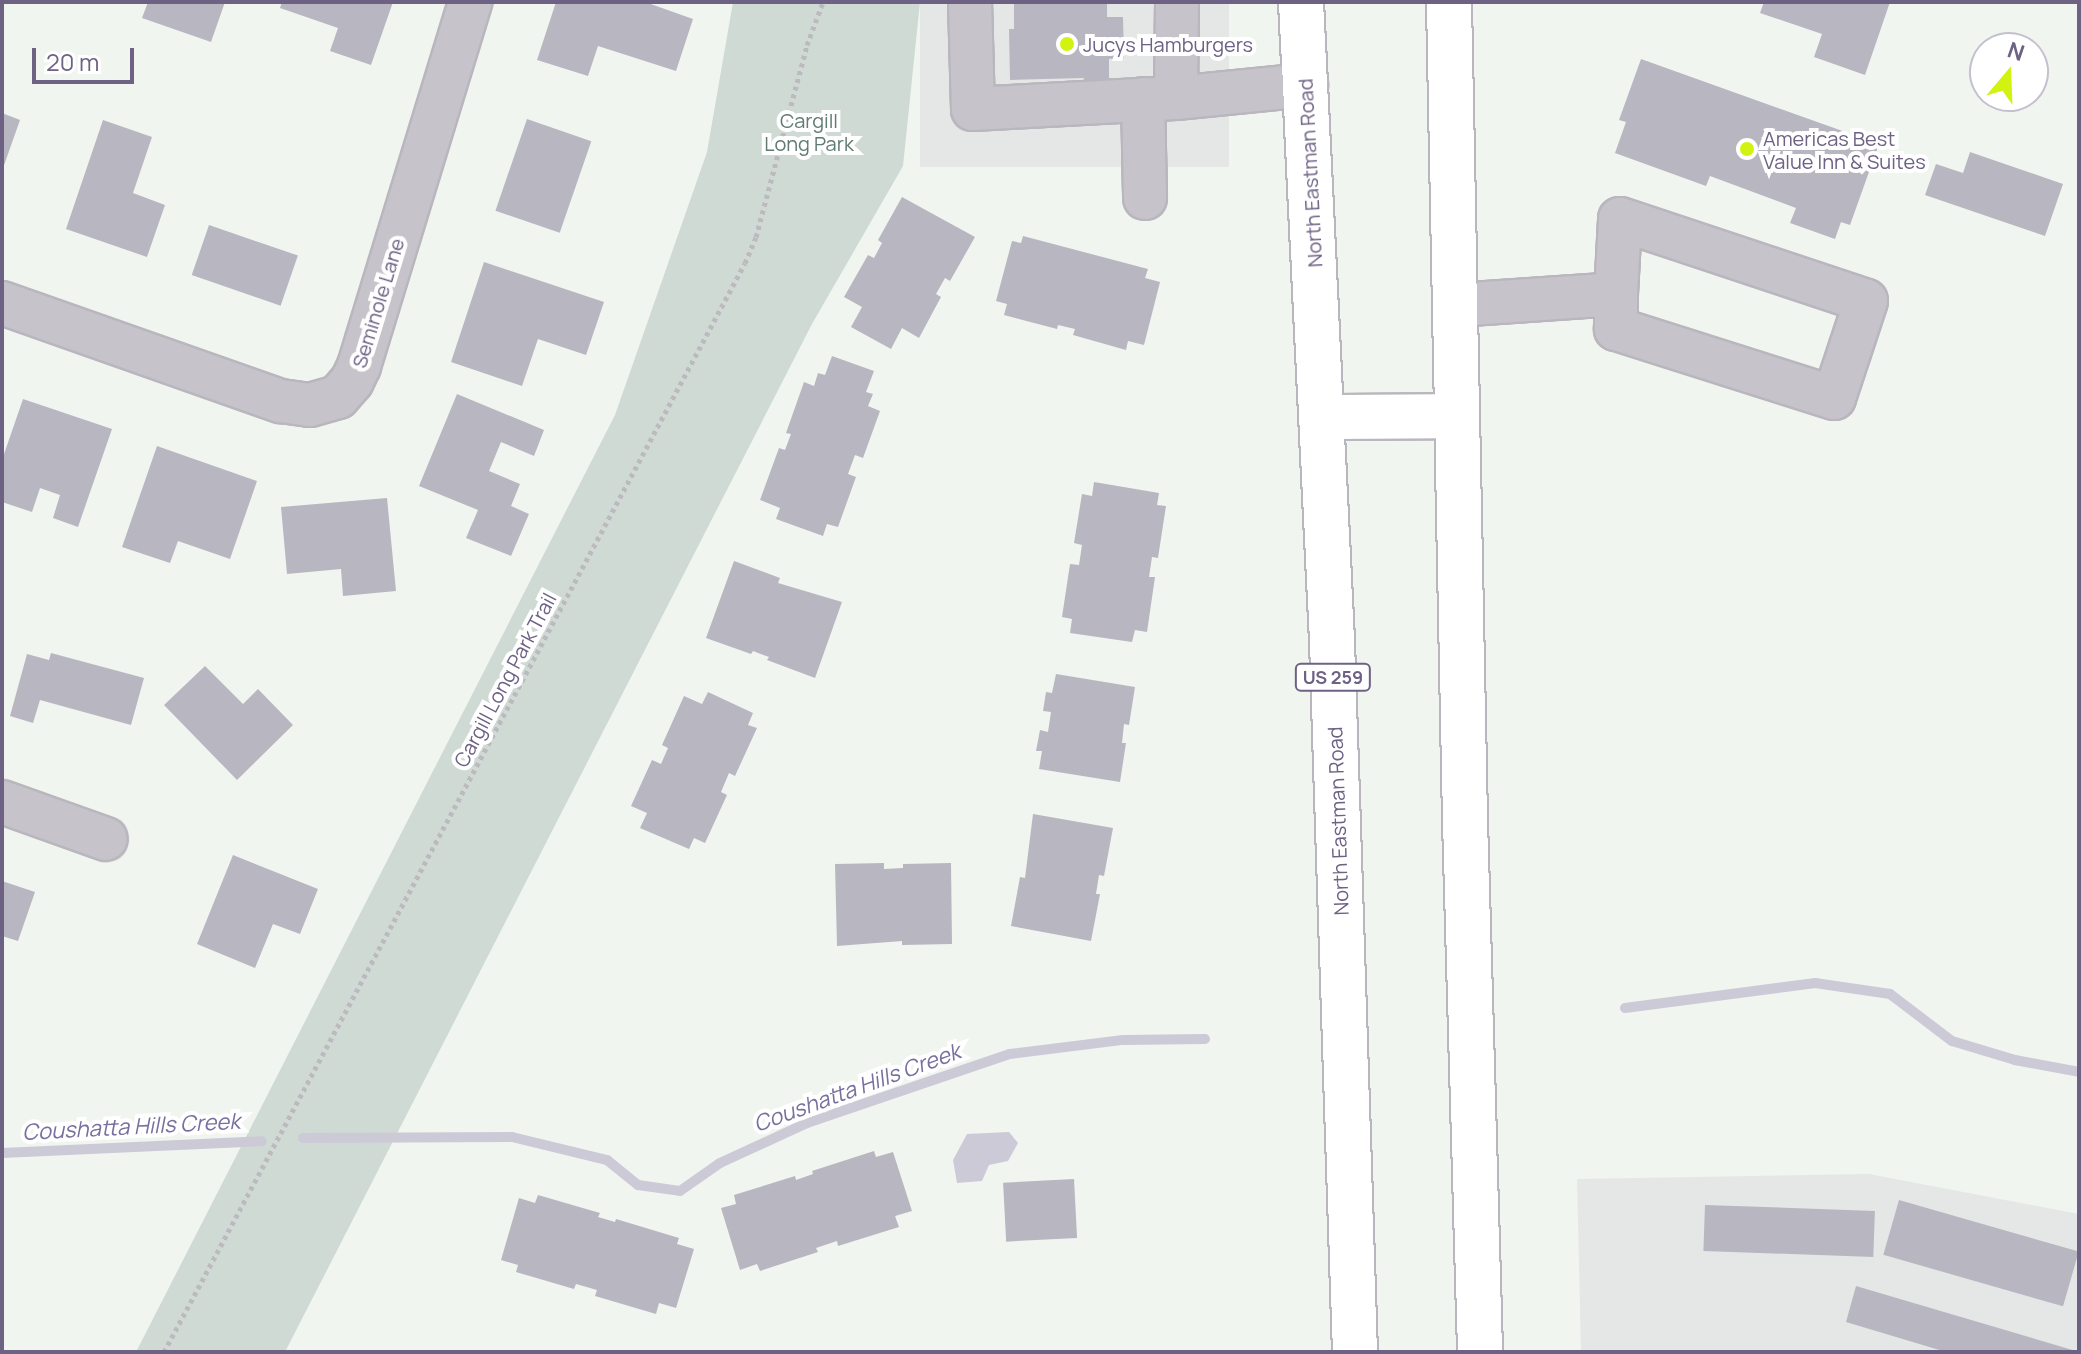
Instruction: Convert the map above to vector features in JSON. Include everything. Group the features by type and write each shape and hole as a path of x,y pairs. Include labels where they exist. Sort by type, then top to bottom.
{"main road":[{"name":"North Eastman Road","path":"1301,2 1322,417 1355,1352"},
{"path":"1449,2 1456,416 1480,1352"},
{"path":"1322,417 1456,416"}],"street":[{"name":"Seminole Lane","path":"2,303 281,401 310,405 338,397 352,381 359,366 470,2"},
{"path":"970,2 973,109 1160,98 1306,85"},
{"path":"1145,198 1177,2"},
{"path":"1620,219 1866,301 1834,398 1616,329 1616,294 1620,219"},
{"path":"1455,305 1616,294"},
{"path":"2,802 106,839"}],"path":[{"name":"Cargill Long Park Trail","path":"164,1352 745,263 756,237 807,45 823,2"}],"shaded area":[{"path":"920,2 1229,2 1229,167 920,167"},
{"path":"1009,1132 1018,1143 1008,1161 989,1165 982,1181 957,1183 953,1160 967,1134"},
{"path":"1869,1174 2079,1214 2079,1352 1581,1352 1577,1179"}],"green space":[{"name":"Cargill Long Park","path":"733,2 920,2 903,166 812,324 285,1352 136,1352 615,415 707,152"}],"building":[{"path":"148,2 225,2 211,42 142,18"},
{"path":"282,2 393,2 371,65 330,51 338,28 280,8"},
{"path":"556,2 645,2 693,19 676,71 598,46 588,76 537,60"},
{"name":"Jucys Hamburgers","path":"1014,2 1107,2 1107,17 1123,17 1124,58 1109,59 1109,83 1083,83 1084,78 1010,80 1009,29 1014,29"},
{"path":"1764,2 1890,2 1865,75 1814,57 1822,34 1760,13"},
{"name":"Americas Best Value Inn & Suites","path":"1641,59 1879,144 1850,225 1841,222 1835,239 1790,223 1796,208 1710,176 1706,186 1615,153 1626,122 1619,120"},
{"path":"2,113 20,120 2,171"},
{"path":"527,119 591,141 560,233 495,211"},
{"path":"103,120 152,137 133,193 165,205 147,257 66,229"},
{"path":"1970,152 2063,184 2045,236 1925,195 1936,164 1963,173"},
{"path":"902,197 975,237 950,281 945,278 936,294 941,297 919,338 902,328 891,349 851,327 862,307 844,297 868,255 874,258 882,243 878,240"},
{"path":"209,225 298,256 281,306 192,275"},
{"path":"1023,236 1148,269 1145,278 1160,282 1144,345 1128,341 1126,350 1073,335 1075,329 1058,325 1057,329 1004,315 1007,304 996,301 1012,241 1021,243"},
{"path":"484,262 604,302 586,355 538,339 522,386 451,362"},
{"path":"832,356 874,371 866,392 873,394 868,406 880,411 863,458 855,455 848,474 856,477 838,527 827,524 823,536 776,519 780,508 760,500 779,448 785,450 791,434 786,433 804,382 814,386 818,373 825,375"},
{"path":"457,394 544,430 534,456 501,442 489,471 520,484 511,506 529,514 511,556 466,538 478,510 419,486"},
{"path":"23,399 112,429 78,527 53,518 60,495 40,488 32,512 2,502 2,460"},
{"path":"157,446 257,481 230,559 178,541 170,563 122,547"},
{"path":"1094,482 1159,493 1157,505 1166,506 1158,558 1152,557 1149,577 1155,577 1147,632 1135,630 1132,642 1070,633 1072,619 1062,617 1070,564 1079,565 1082,545 1074,543 1082,494 1092,496"},
{"path":"387,498 396,591 343,596 341,569 287,574 281,507"},
{"path":"734,561 780,578 778,583 842,602 815,678 767,660 769,657 753,651 751,654 706,638"},
{"path":"51,653 144,678 131,725 40,700 33,723 10,716 27,654 49,660"},
{"path":"205,666 243,704 258,689 293,725 237,780 164,705"},
{"path":"1056,674 1135,687 1129,725 1124,724 1122,743 1126,743 1120,782 1039,769 1042,751 1036,751 1040,730 1048,732 1051,712 1043,711 1046,692 1052,693"},
{"path":"708,692 753,713 748,725 757,728 735,776 729,773 721,792 727,795 705,843 694,838 689,849 640,828 647,813 631,806 652,760 661,764 668,748 662,745 684,696 702,704"},
{"path":"1033,814 1113,828 1104,876 1099,875 1096,894 1100,894 1091,941 1011,926 1020,877 1025,878"},
{"path":"233,855 318,889 300,934 273,924 255,968 197,944"},
{"path":"884,863 884,869 903,868 903,864 951,863 952,944 902,945 902,941 837,946 835,864"},
{"path":"2,881 35,892 18,941 2,936"},
{"path":"874,1151 876,1157 893,1152 912,1211 895,1216 899,1227 838,1246 837,1241 816,1248 818,1252 760,1271 757,1264 740,1270 721,1208 736,1204 734,1195 795,1176 796,1180 813,1174 812,1171"},
{"path":"1074,1179 1077,1238 1006,1242 1003,1183"},
{"path":"538,1195 600,1213 598,1217 615,1222 616,1219 679,1238 677,1244 694,1249 676,1308 659,1303 656,1314 595,1296 597,1290 576,1284 574,1289 516,1272 518,1265 501,1260 519,1198 535,1203"},
{"path":"1899,1200 2079,1252 2063,1306 1883,1255"},
{"path":"1705,1205 1875,1211 1873,1257 1703,1251"},
{"path":"1856,1286 2076,1352 1946,1352 1846,1322"}],"waterway":[{"name":"Coushatta Hills Creek","path":"1625,1008 1815,983 1890,994 1952,1041 2015,1060 2079,1072"},
{"name":"Coushatta Hills Creek","path":"303,1138 512,1137 607,1160 638,1185 680,1191 720,1163 807,1123 1010,1054 1123,1040 1205,1039"},
{"name":"Coushatta Hills Creek","path":"2,1153 262,1141"}],"place":[{"name":"Jucys Hamburgers","path":"1067,44"},
{"name":"Americas Best Value Inn & Suites","path":"1747,149"}]}
